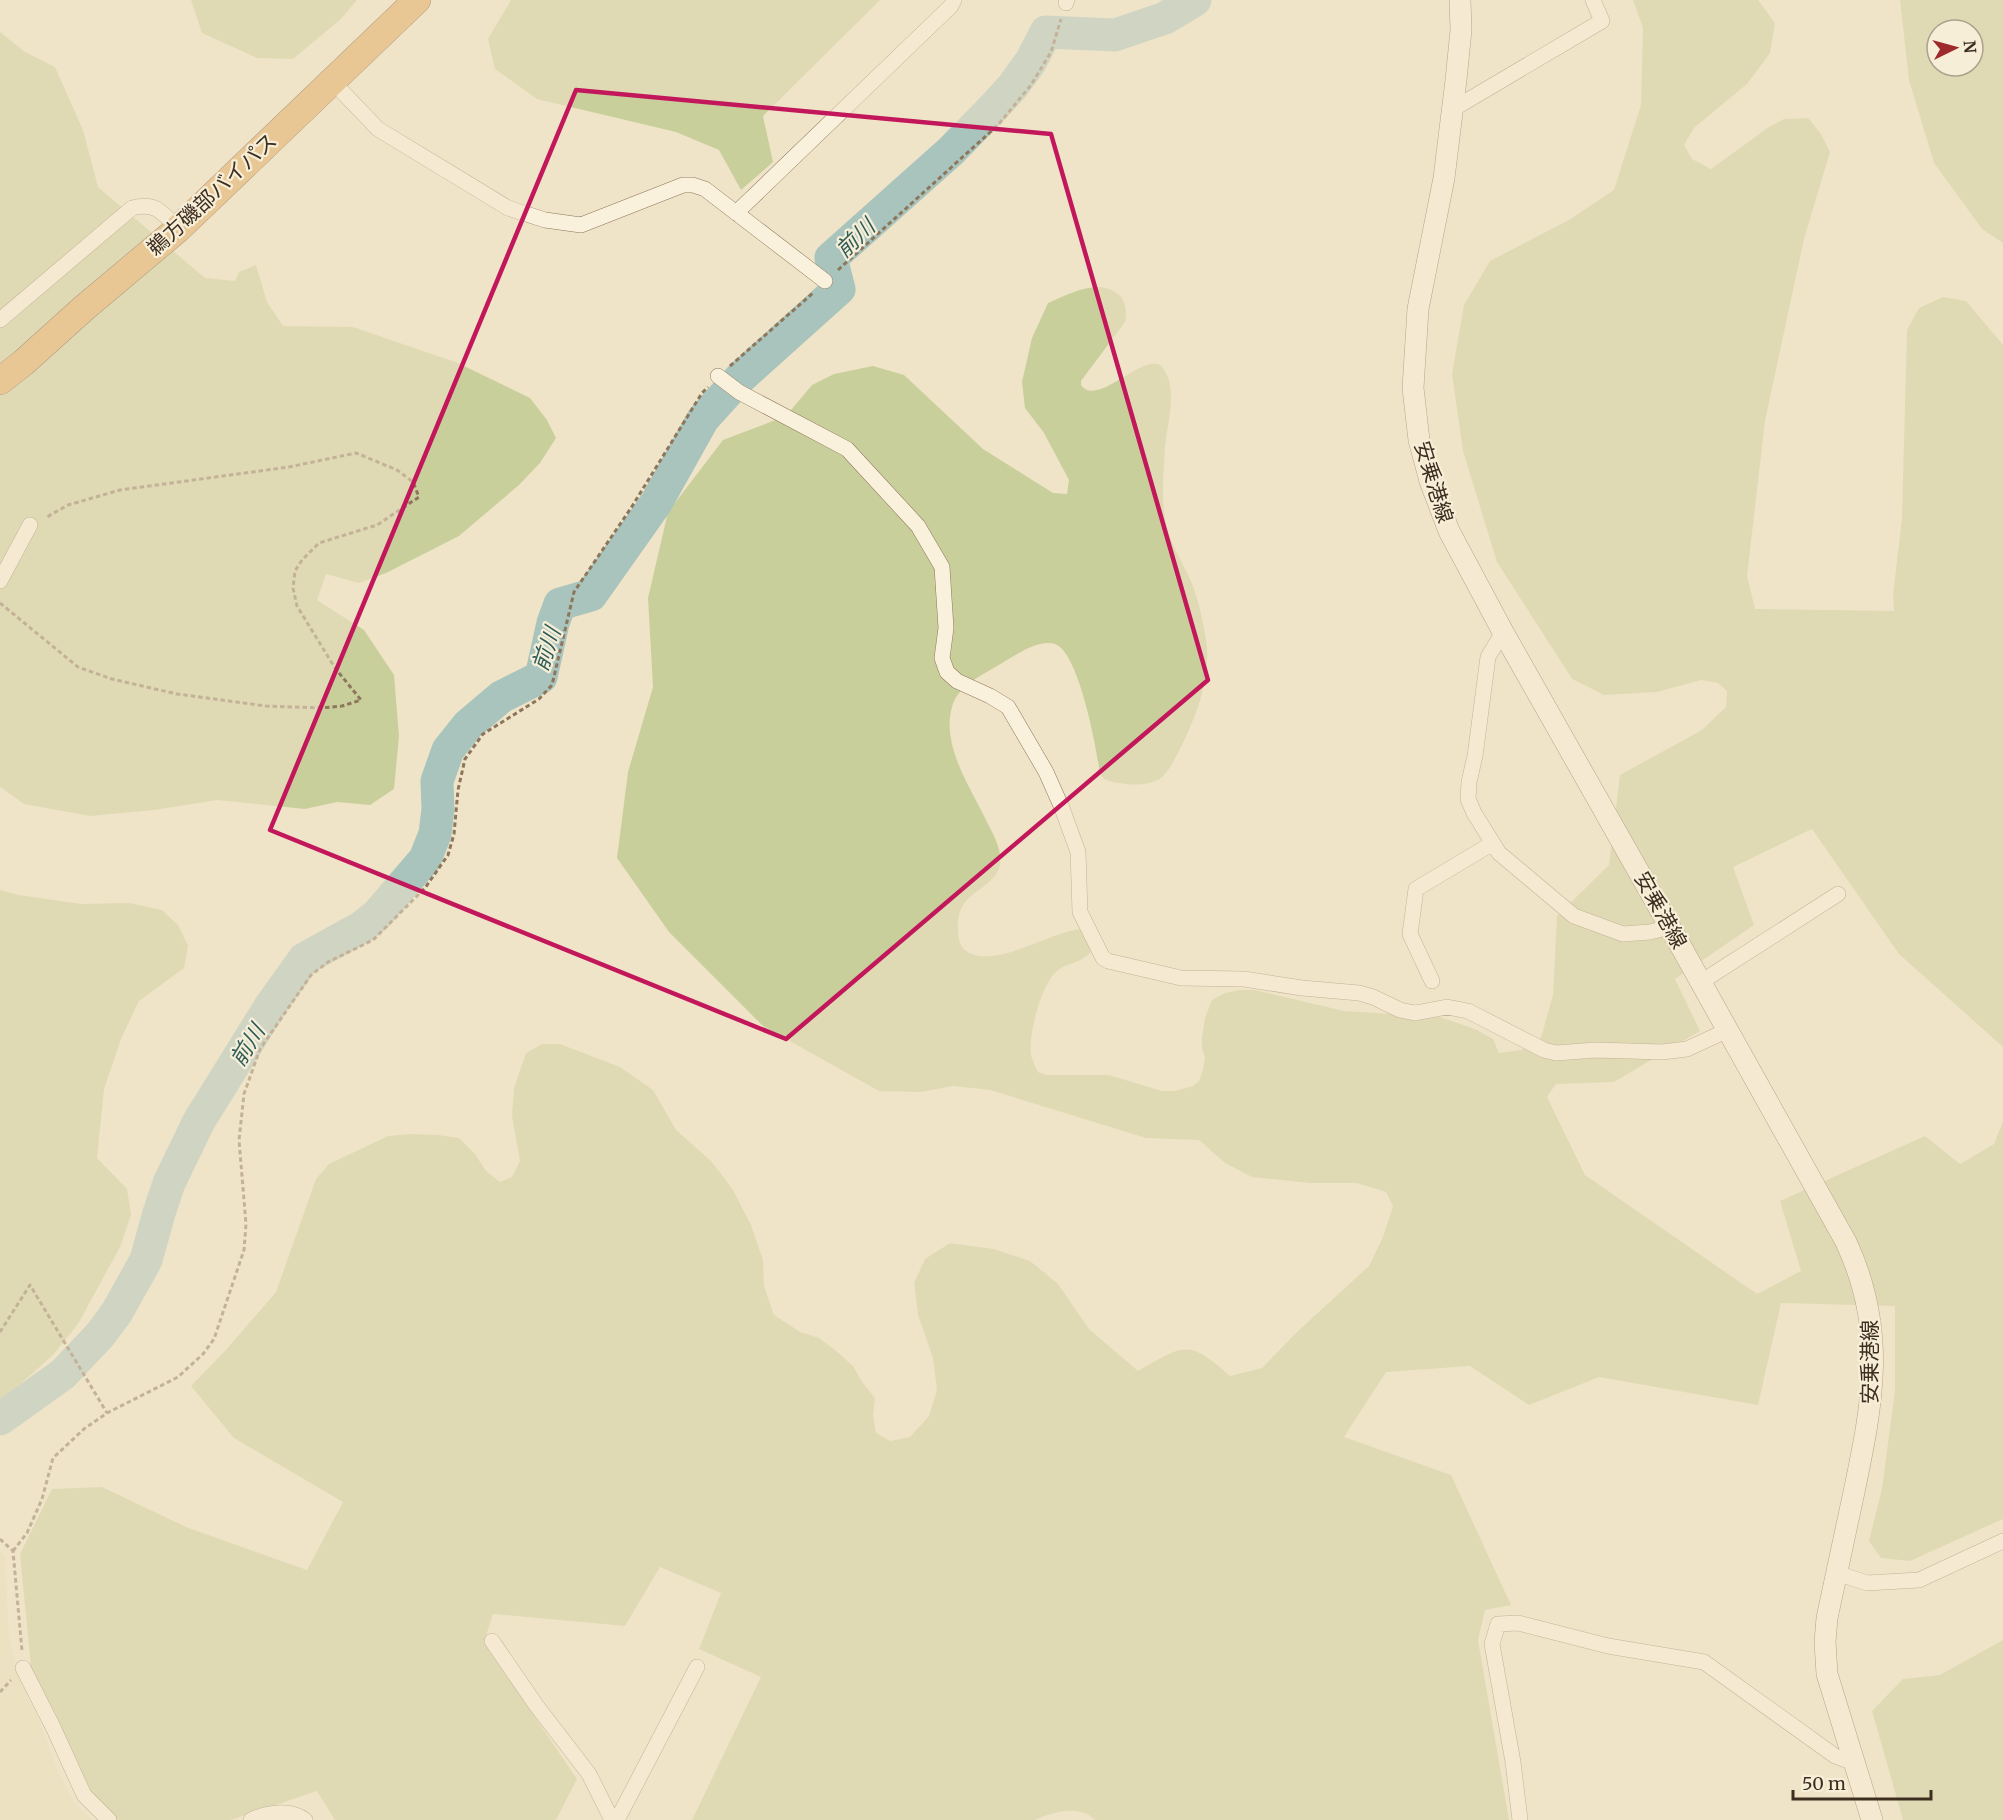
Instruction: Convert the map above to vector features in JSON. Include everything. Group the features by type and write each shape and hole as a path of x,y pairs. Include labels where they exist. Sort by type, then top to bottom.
{"highway":[{"name":"鵜方磯部バイパス","path":"0,381 178,229 417,0"}],"main road":[{"name":"安乗港線","path":"1460,0 1461,30 1444,178 1418,309 1413,388 1419,440 1430,481 1449,531 1503,632 1846,1242 1865,1291 1873,1346 1873,1381 1869,1421 1827,1618 1825,1642 1827,1674 1872,1820"}],"street":[{"path":"736,213 951,6 954,0"},
{"path":"1453,109 1602,21 1593,0"},
{"path":"332,81 378,129 508,208 545,220 581,225 683,185 705,189 825,281"},
{"path":"0,320 132,208 145,205 159,209 178,229"},
{"path":"722,379 739,392 847,449 918,526 942,567 946,628 942,658 947,672 957,681 990,696 1008,708 1047,772 1078,852 1080,912 1103,958 1181,978 1244,979 1302,988 1359,993 1400,1010 1415,1013 1448,1007 1459,1008 1544,1050 1556,1053 1596,1050 1662,1052 1687,1049 1728,1030"},
{"path":"0,581 30,525"},
{"path":"1503,632 1488,657 1468,799 1474,813 1499,853 1574,916 1623,934 1650,932 1670,927"},
{"path":"1432,981 1410,934 1416,889 1493,843"},
{"path":"1701,982 1838,894"},
{"path":"1836,1573 1867,1583 1918,1580 2003,1541"},
{"path":"1520,1820 1514,1762 1492,1644 1498,1624 1518,1623 1608,1646 1704,1662 1835,1755 1854,1762"},
{"path":"492,1641 536,1705 589,1774 612,1820"},
{"path":"617,1820 697,1667"},
{"path":"23,1668 84,1795 109,1820"},
{"path":"251,1820 265,1813 297,1814 305,1820"}],"path":[{"path":"843,266 998,125 1031,85 1051,52 1066,1"},
{"path":"13,1551 27,1533 38,1508 53,1458 84,1429 107,1413 178,1377 203,1354 214,1339 244,1250 246,1224 239,1140 244,1094 260,1049 310,975 328,962 373,940 425,888 448,855 454,834 458,790 465,759 483,734 539,699 552,685 574,592 631,508 702,393 722,379 825,281"},
{"path":"0,603 78,667 112,679 177,694 266,706 321,708 342,706 360,700 335,668 297,606 293,588 296,571 302,560 319,543 377,525 419,497 413,482 397,470 356,453 289,467 120,490 68,506 30,525"},
{"path":"0,1332 30,1285 107,1413"},
{"path":"0,1539 13,1551 23,1668"}],"highlighted area":[{"path":"576,90 1051,134 1208,680 786,1039 270,830"}],"shaded area":[{"path":"0,1551 5,1556 9,1639 21,1682 43,1730 57,1769 75,1803 92,1820 0,1820"}],"green space":[{"path":"191,0 357,0 341,19 293,59 257,58 202,33"},
{"path":"511,0 880,0 763,116 773,162 741,190 719,150 676,132 537,99 495,69 488,39"},
{"path":"1633,0 1758,0 1775,23 1770,53 1747,84 1694,128 1684,145 1692,159 1711,169 1769,127 1784,119 1808,118 1821,134 1830,152 1804,239 1765,421 1747,576 1755,609 1894,611 1893,595 1902,518 1907,330 1919,308 1943,297 1966,301 2003,345 2003,1047 1899,954 1812,829 1733,867 1754,925 1675,979 1700,1031 1614,1082 1556,1084 1547,1097 1585,1175 1757,1294 1801,1271 1780,1201 1925,1136 1960,1164 1994,1144 2003,1121 2003,1519 1910,1561 1881,1558 1869,1541 1882,1489 1895,1390 1895,1306 1781,1303 1758,1405 1599,1377 1529,1405 1470,1366 1386,1372 1344,1437 1451,1475 1511,1605 1485,1610 1478,1640 1509,1820 1095,1820 1082,1812 1066,1811 1049,1814 1035,1820 692,1820 761,1677 699,1649 721,1593 660,1567 625,1626 493,1614 484,1642 577,1779 556,1820 335,1820 317,1791 231,1820 117,1820 89,1792 31,1667 20,1554 52,1489 102,1487 186,1527 307,1570 343,1502 234,1438 191,1386 276,1292 316,1179 329,1164 388,1136 438,1135 459,1138 475,1154 486,1171 500,1182 512,1177 520,1161 512,1116 514,1088 526,1053 542,1044 560,1044 620,1067 653,1090 676,1130 711,1161 733,1190 751,1225 763,1260 764,1286 774,1315 800,1332 819,1338 853,1366 875,1398 873,1416 876,1433 890,1441 910,1437 929,1416 937,1390 933,1358 918,1315 914,1283 925,1259 950,1243 994,1249 1030,1261 1058,1284 1089,1329 1138,1371 1166,1355 1186,1350 1195,1351 1204,1356 1230,1376 1262,1368 1297,1332 1369,1266 1383,1237 1393,1206 1386,1192 1357,1183 1310,1183 1252,1177 1225,1163 1199,1140 1146,1138 990,1090 953,1086 921,1092 879,1091 763,1026 669,932 617,858 628,772 653,687 648,598 668,512 723,440 786,416 812,385 834,374 873,366 904,375 983,449 1053,493 1067,494 1069,480 1044,433 1025,408 1022,382 1032,338 1048,303 1093,287 1111,290 1119,295 1125,304 1125,322 1081,381 1081,385 1089,390 1099,390 1134,371 1155,364 1162,367 1167,375 1171,395 1165,447 1164,510 1167,528 1193,586 1202,619 1207,653 1203,690 1190,727 1166,773 1155,781 1133,784 1110,781 1104,779 1100,774 1091,724 1079,682 1064,651 1055,644 1041,644 1025,650 976,678 959,693 952,707 950,722 954,752 995,838 1000,859 997,874 963,906 958,929 961,946 977,955 990,956 1082,929 1092,950 1085,958 1057,971 1046,987 1037,1011 1031,1055 1038,1072 1046,1075 1109,1075 1162,1091 1175,1091 1193,1086 1199,1081 1203,1069 1205,1058 1202,1037 1205,1018 1212,1000 1225,993 1239,990 1255,990 1344,1011 1440,1017 1475,1029 1493,1039 1499,1053 1521,1050 1541,1038 1553,995 1557,916 1609,865 1620,775 1702,730 1726,707 1727,691 1718,683 1701,680 1657,692 1604,695 1572,679 1497,562 1463,451 1452,374 1464,305 1490,261 1569,220 1614,190 1641,105 1643,28"},
{"path":"1900,0 2003,0 2003,243 1982,229 1934,163 1909,80"},
{"path":"0,32 25,52 55,67 83,130 98,187 205,278 235,281 239,272 256,265 267,302 283,326 353,327 458,363 530,398 547,420 556,438 540,463 519,485 459,536 386,573 359,583 326,574 317,600 364,630 394,675 399,736 394,789 370,805 337,802 305,809 217,800 154,810 90,816 24,804 0,787"},
{"path":"0,890 81,904 129,903 162,910 178,925 188,946 184,968 139,1001 121,1039 104,1089 97,1158 127,1189 131,1215 120,1247 78,1324 52,1356 0,1402"},
{"path":"2003,1640 2003,1820 1903,1820 1872,1711 1903,1679 1940,1675"}],"waterway":[{"name":"前川","path":"0,1419 63,1374 100,1335 117,1312 146,1260 169,1183 199,1121 271,1005 304,959 362,927 377,915 425,859 435,834 438,809 437,781 448,750 468,725 501,697 541,677 553,623 560,604 591,595 656,503 703,419 741,377 839,289 831,258 951,151 993,108 1031,61 1046,32 1115,35 1165,18 1195,0"}]}
